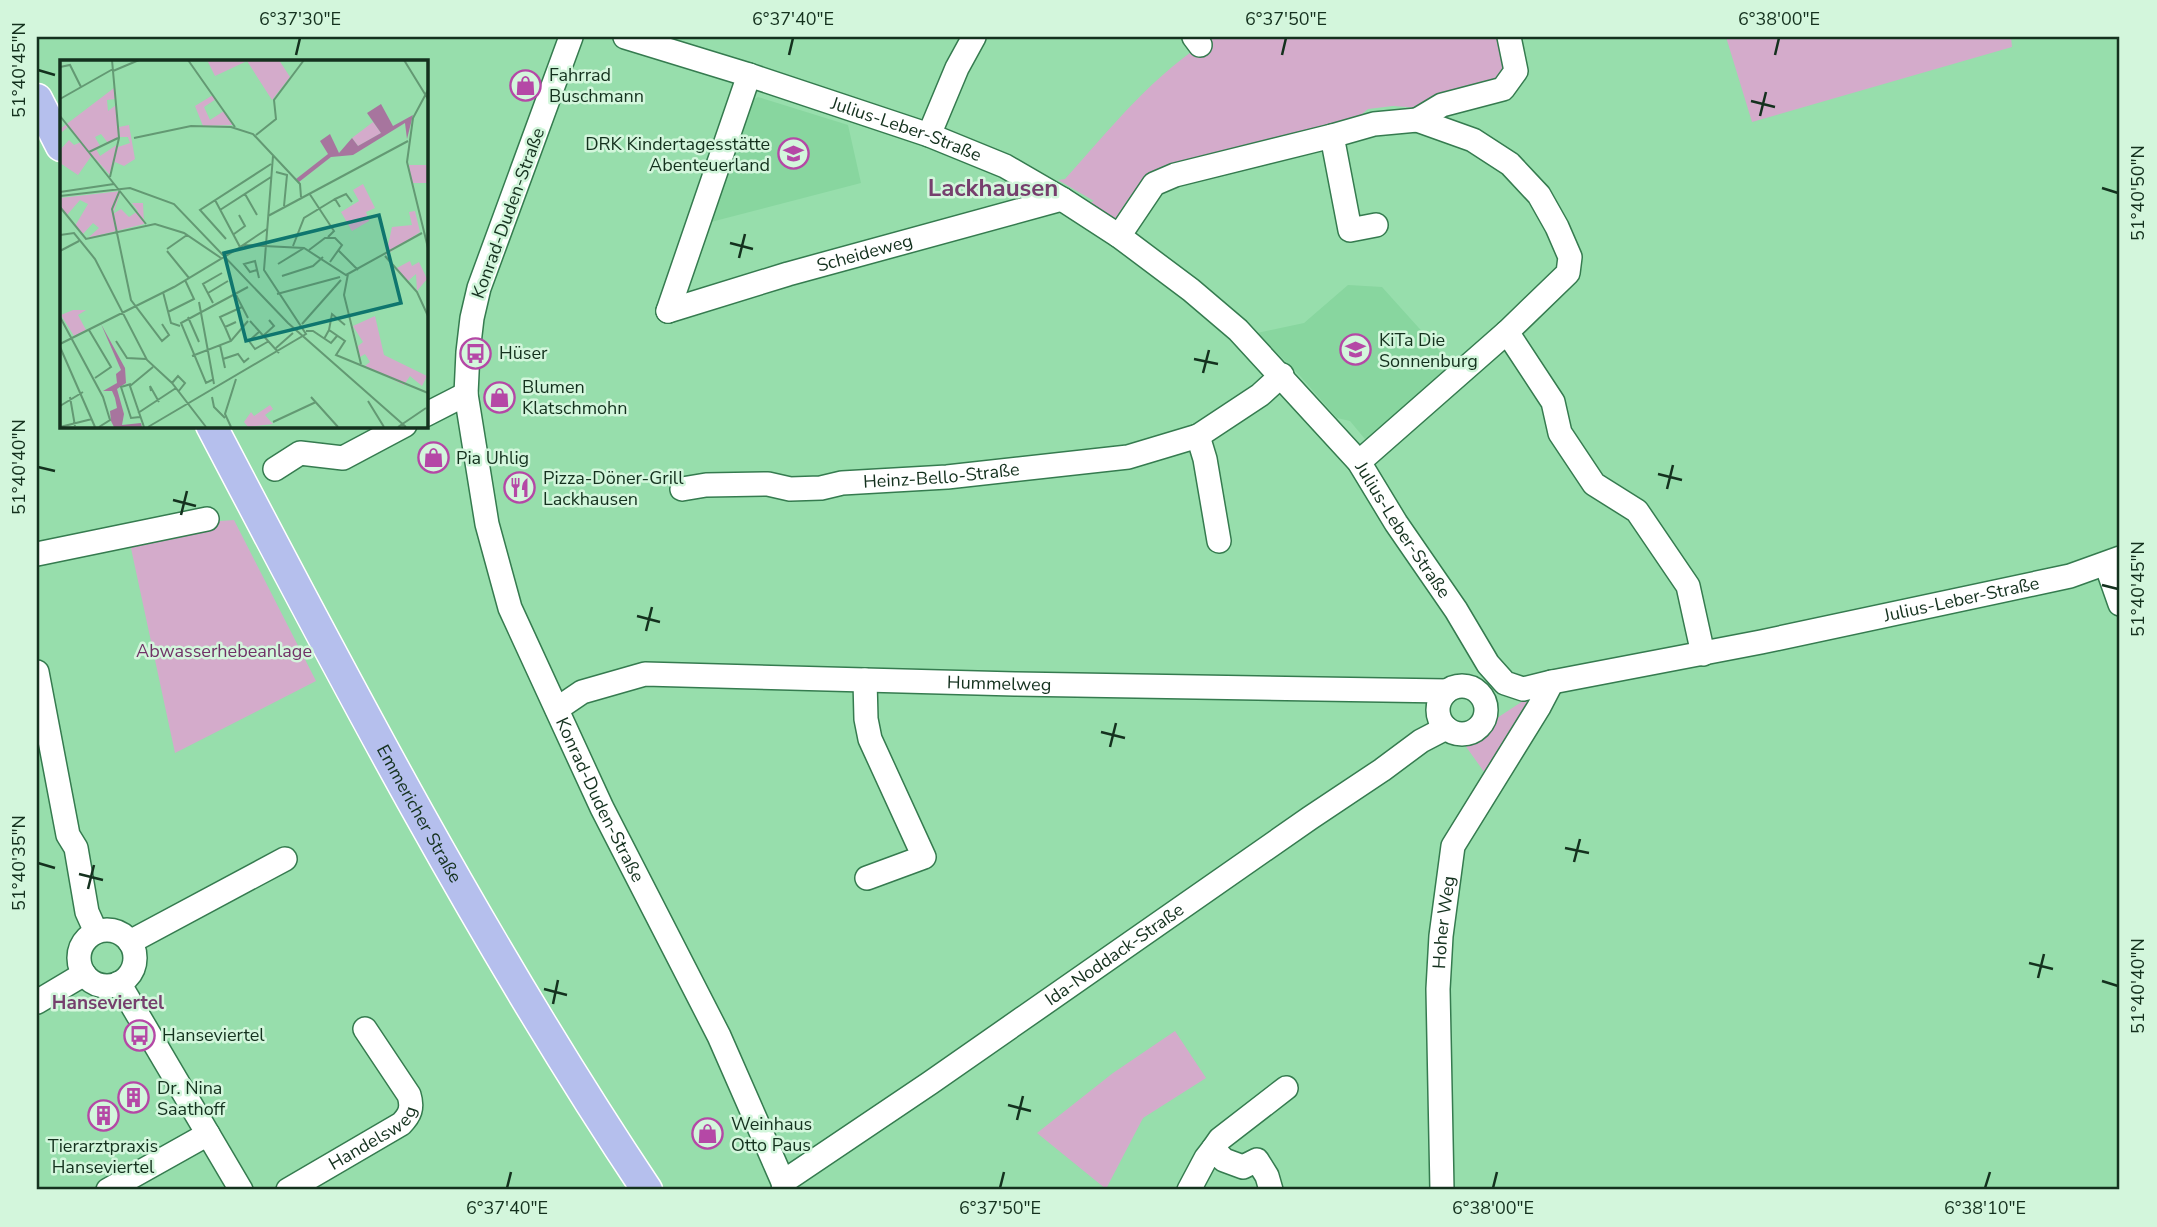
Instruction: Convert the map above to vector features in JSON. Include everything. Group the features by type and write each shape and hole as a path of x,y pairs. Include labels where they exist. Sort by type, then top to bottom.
{"main road":[{"path":"37,99 60,144"},
{"name":"Emmericher Straße","path":"212,427 366,717 483,926 583,1092 647,1190"}],"street":[{"name":"Konrad-Duden-Straße","path":"571,37 479,288 472,317 466,394 486,524 510,608 601,808 719,1036 783,1186"},
{"name":"Julius-Leber-Straße","path":"625,37 929,135 1005,166 1119,236 1191,290 1238,330 1359,462 1488,664 1505,683 1523,689 1703,654 2070,576 2113,561"},
{"path":"929,135 957,68 974,37"},
{"path":"1417,120 1442,105 1503,89 1516,71 1509,37"},
{"name":"Scheideweg","path":"749,75 668,311 788,274 1062,199"},
{"path":"1119,236 1154,184 1175,175 1374,124 1417,120 1473,140 1510,164 1539,195 1558,227 1570,257 1569,273 1507,332 1359,462"},
{"path":"1332,136 1350,230 1376,225"},
{"path":"1507,332 1553,402 1560,433 1594,484 1637,511 1688,586 1703,654"},
{"name":"Heinz-Bello-Straße","path":"682,489 706,485 768,484 790,489 821,488 842,482 947,477 1128,457 1198,436 1260,395 1282,375"},
{"path":"427,414 466,394"},
{"path":"275,469 300,453 344,458 378,432 397,427"},
{"path":"1198,436 1205,459 1219,541"},
{"path":"37,554 207,519"},
{"path":"2113,561 2120,604"},
{"path":"37,672 45,761 68,835 76,848 88,912 96,932"},
{"name":"Hummelweg","path":"557,709 582,692 645,674 1447,691"},
{"path":"865,680 866,719 870,739 924,857 867,878"},
{"name":"Hoher Weg","path":"1442,1190 1438,989 1441,936 1453,846 1552,682"},
{"name":"Ida-Noddack-Straße","path":"783,1186 1421,741 1446,728 1460,735 1476,730 1485,718 1486,707 1482,697 1475,689 1464,686 1447,691"},
{"path":"1446,728 1438,716 1439,702 1447,691"},
{"path":"130,942 285,859"},
{"path":"108,929 121,933 130,942 135,953 134,965 129,976 119,983 100,985 84,974 79,958 83,943 96,932 108,929"},
{"path":"37,1002 84,974"},
{"path":"119,983 241,1190"},
{"name":"Handelsweg","path":"288,1190 401,1124 408,1117 412,1106 409,1095 365,1029"},
{"path":"1189,1190 1220,1139 1286,1088"},
{"path":"1236,1126 1265,1175"},
{"path":"108,1190 208,1134"},
{"path":"1213,1149 1224,1160 1265,1175"}],"shaded area":[{"name":"DRK Kindertagesstätte Abenteuerland","path":"758,97 848,125 861,183 707,223 749,102"},
{"name":"KiTa Die Sonnenburg","path":"1348,285 1382,287 1454,367 1378,434 1365,439 1350,421 1337,418 1257,333 1304,323"}],"green space":[{"path":"1214,37 1502,37 1507,66 1499,83 1431,109 1393,106 1368,109 1355,120 1353,118 1161,169 1140,185 1114,221 1087,204 1094,201 1058,180 1065,179 1153,84"},
{"path":"1726,37 2011,37 2012,47 1752,122"},
{"name":"Abwasserhebeanlage","path":"234,520 316,681 175,753 129,539 207,522"},
{"path":"1529,697 1534,705 1487,776 1462,741"},
{"path":"1175,1031 1206,1078 1143,1118 1106,1189 1037,1133 1113,1073"}],"place":[{"name":"Fahrrad Buschmann","path":"526,85"},
{"name":"DRK Kindertagesstätte Abenteuerland","path":"793,154"},
{"name":"KiTa Die Sonnenburg","path":"1356,350"},
{"name":"Hüser","path":"476,353"},
{"name":"Blumen Klatschmohn","path":"499,397"},
{"name":"Pia Uhlig","path":"433,458"},
{"name":"Pizza-Döner-Grill Lackhausen","path":"520,488"},
{"name":"Hanseviertel","path":"139,1035"},
{"name":"Dr. Nina Saathoff","path":"134,1098"},
{"name":"Tierarztpraxis Hanseviertel","path":"103,1116"},
{"name":"Weinhaus Otto Paus","path":"708,1134"}],"district":[{"name":"Lackhausen","path":"993,188"},
{"name":"Hanseviertel","path":"108,1003"}]}
